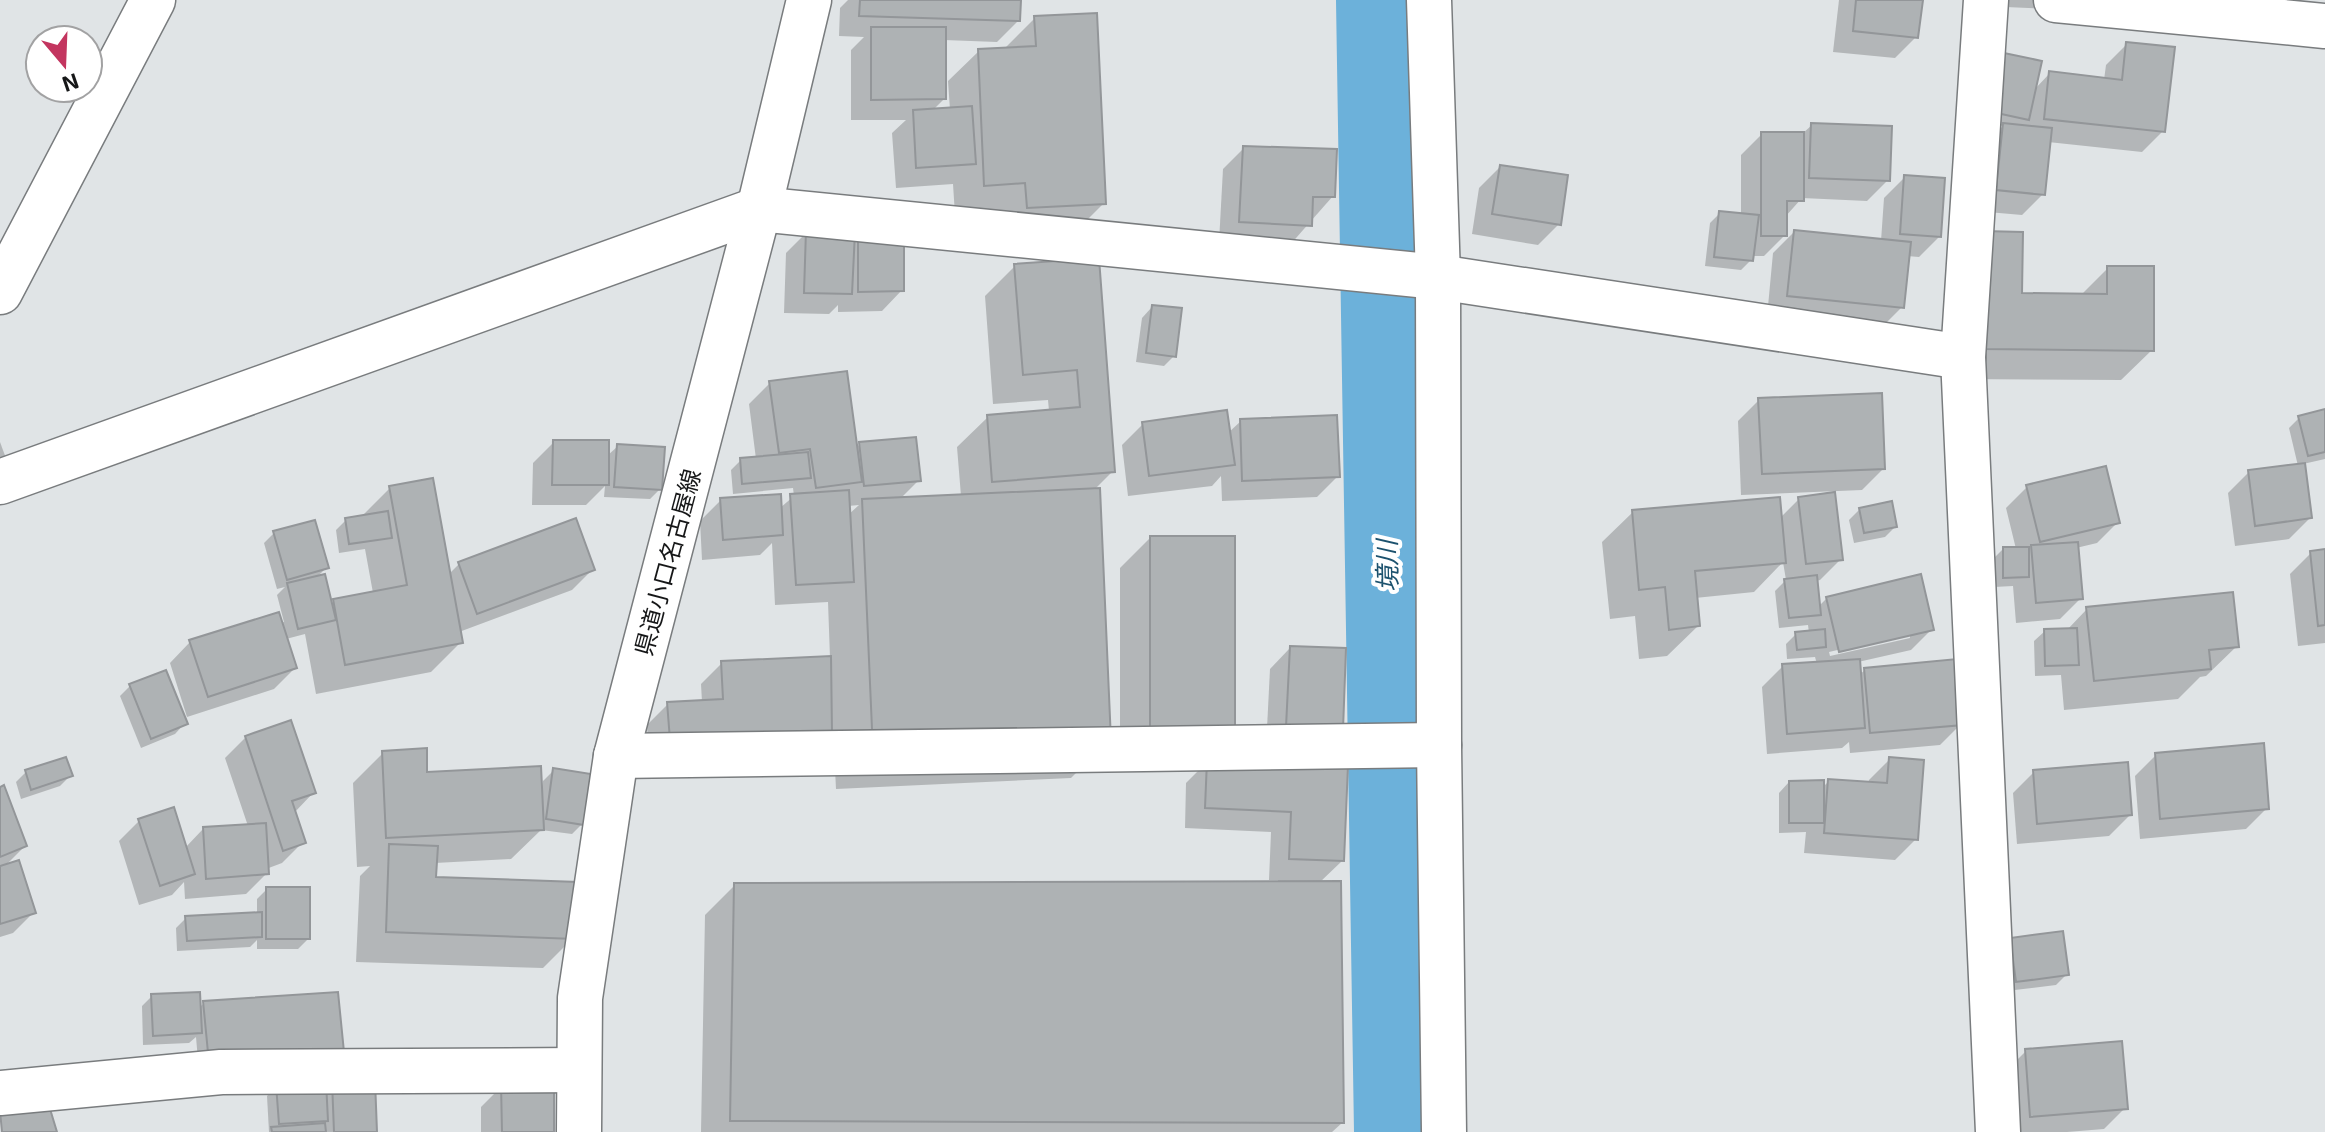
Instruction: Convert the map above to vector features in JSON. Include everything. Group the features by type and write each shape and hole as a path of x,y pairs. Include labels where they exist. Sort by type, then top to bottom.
{"street":[{"path":"0,292 153,0"},
{"name":"県道小口名古屋線","path":"579,1132 580,998 616,756 759,209 809,0"},
{"path":"1429,0 1438,277 1444,1132"},
{"path":"1986,0 1963,357 1998,1132"},
{"path":"2056,0 2325,26"},
{"path":"0,482 759,209 1438,277 1963,357"},
{"path":"616,756 1439,745"},
{"path":"0,1093 221,1072 579,1070"}],"building":[{"path":"860,0 1021,0 1020,21 859,16"},
{"path":"1856,0 1923,0 1918,38 1853,31"},
{"path":"1097,13 1106,204 1027,208 1025,183 984,186 978,49 1036,46 1034,16"},
{"path":"871,27 946,27 946,99 871,100"},
{"path":"2126,42 2175,47 2165,132 2044,119 2049,71 2122,80"},
{"path":"2004,53 2042,61 2029,120 1992,112"},
{"path":"972,106 976,164 916,168 913,110"},
{"path":"1811,123 1892,126 1890,181 1809,178"},
{"path":"2003,123 2052,128 2045,195 1996,190"},
{"path":"1761,132 1804,132 1804,201 1787,201 1787,236 1761,236"},
{"path":"1243,146 1337,149 1335,197 1313,197 1312,226 1239,222"},
{"path":"1500,165 1568,175 1561,225 1492,214"},
{"path":"1904,175 1945,178 1941,237 1900,234"},
{"path":"1719,211 1759,215 1753,261 1714,257"},
{"path":"806,230 855,232 852,294 804,293"},
{"path":"1794,230 1911,242 1904,308 1787,296"},
{"path":"1983,231 2023,232 2022,293 2107,294 2107,266 2154,266 2154,351 1981,349"},
{"path":"858,232 904,232 904,291 858,292"},
{"path":"1099,258 1115,472 992,482 987,415 1080,407 1077,370 1023,375 1014,264"},
{"path":"1152,305 1182,308 1176,357 1146,353"},
{"path":"847,371 862,482 816,488 810,449 779,453 769,381"},
{"path":"1882,393 1885,469 1762,474 1758,398"},
{"path":"2325,409 2325,452 2308,456 2298,416"},
{"path":"1227,410 1235,465 1149,476 1142,422"},
{"path":"1337,415 1340,477 1242,481 1240,419"},
{"path":"916,437 921,481 864,486 859,442"},
{"path":"553,440 609,440 609,485 552,485"},
{"path":"617,444 665,447 662,490 614,487"},
{"path":"808,452 811,478 742,484 740,458"},
{"path":"2305,463 2312,518 2255,526 2248,470"},
{"path":"2106,466 2120,523 2040,542 2026,485"},
{"path":"433,478 463,643 345,665 333,599 407,585 389,486"},
{"path":"1100,488 1111,741 873,752 862,499"},
{"path":"849,490 854,582 796,585 790,494"},
{"path":"1835,492 1843,560 1806,564 1798,497"},
{"path":"781,494 783,535 723,540 720,498"},
{"path":"1780,497 1786,563 1695,571 1700,626 1669,630 1665,587 1639,590 1632,510"},
{"path":"1892,501 1897,527 1864,533 1859,508"},
{"path":"388,511 392,538 349,544 345,518"},
{"path":"576,518 595,570 477,614 458,562"},
{"path":"315,520 329,568 287,580 273,531"},
{"path":"1150,536 1235,536 1235,735 1150,735"},
{"path":"2078,542 2083,599 2036,603 2031,545"},
{"path":"2003,547 2029,547 2029,577 2003,578"},
{"path":"2325,549 2325,625 2318,626 2310,551"},
{"path":"325,574 336,620 298,629 287,583"},
{"path":"1921,574 1934,630 1839,652 1826,597"},
{"path":"1817,575 1821,615 1789,618 1784,579"},
{"path":"2233,592 2239,647 2209,650 2211,669 2094,681 2086,607"},
{"path":"279,612 297,668 208,697 189,640"},
{"path":"2077,628 2079,665 2045,666 2044,629"},
{"path":"1825,629 1826,647 1797,650 1795,632"},
{"path":"1290,646 1346,648 1343,730 1286,727"},
{"path":"831,656 832,734 670,740 667,702 723,699 721,661"},
{"path":"1860,659 1865,728 1787,734 1782,664"},
{"path":"1957,659 1963,725 1870,733 1864,668"},
{"path":"166,670 188,724 151,739 129,684"},
{"path":"291,720 316,793 292,801 306,843 283,851 245,736"},
{"path":"2264,743 2269,809 2160,819 2155,753"},
{"path":"427,748 427,772 541,766 544,830 386,838 382,751"},
{"path":"66,757 73,776 31,790 25,770"},
{"path":"1889,757 1924,760 1918,840 1824,833 1828,779 1887,783"},
{"path":"1207,760 1348,765 1344,861 1289,859 1291,812 1205,808"},
{"path":"2128,762 2132,815 2037,824 2033,770"},
{"path":"553,768 591,774 584,825 546,819"},
{"path":"1824,780 1824,823 1789,823 1789,781"},
{"path":"4,785 27,846 0,857 0,787"},
{"path":"174,807 195,874 160,886 138,819"},
{"path":"266,823 269,874 206,879 203,827"},
{"path":"389,844 438,846 436,877 578,882 575,939 386,932"},
{"path":"19,860 36,913 0,924 0,866"},
{"path":"1341,881 1344,1123 730,1121 734,883"},
{"path":"266,887 310,887 310,939 266,939"},
{"path":"262,912 262,937 187,941 185,916"},
{"path":"2063,931 2069,975 2016,982 2010,938"},
{"path":"200,992 202,1033 153,1036 151,994"},
{"path":"338,992 344,1052 209,1063 203,1001"},
{"path":"2122,1041 2128,1109 2030,1117 2025,1049"},
{"path":"375,1080 377,1132 334,1132 332,1081"},
{"path":"326,1081 328,1121 279,1124 276,1084"},
{"path":"501,1084 554,1086 554,1132 502,1132"},
{"path":"47,1099 57,1132 2,1132 0,1111"},
{"path":"325,1123 326,1132 272,1132 271,1127"}],"waterway":[{"name":"境川","path":"1377,0 1395,1132"}]}
